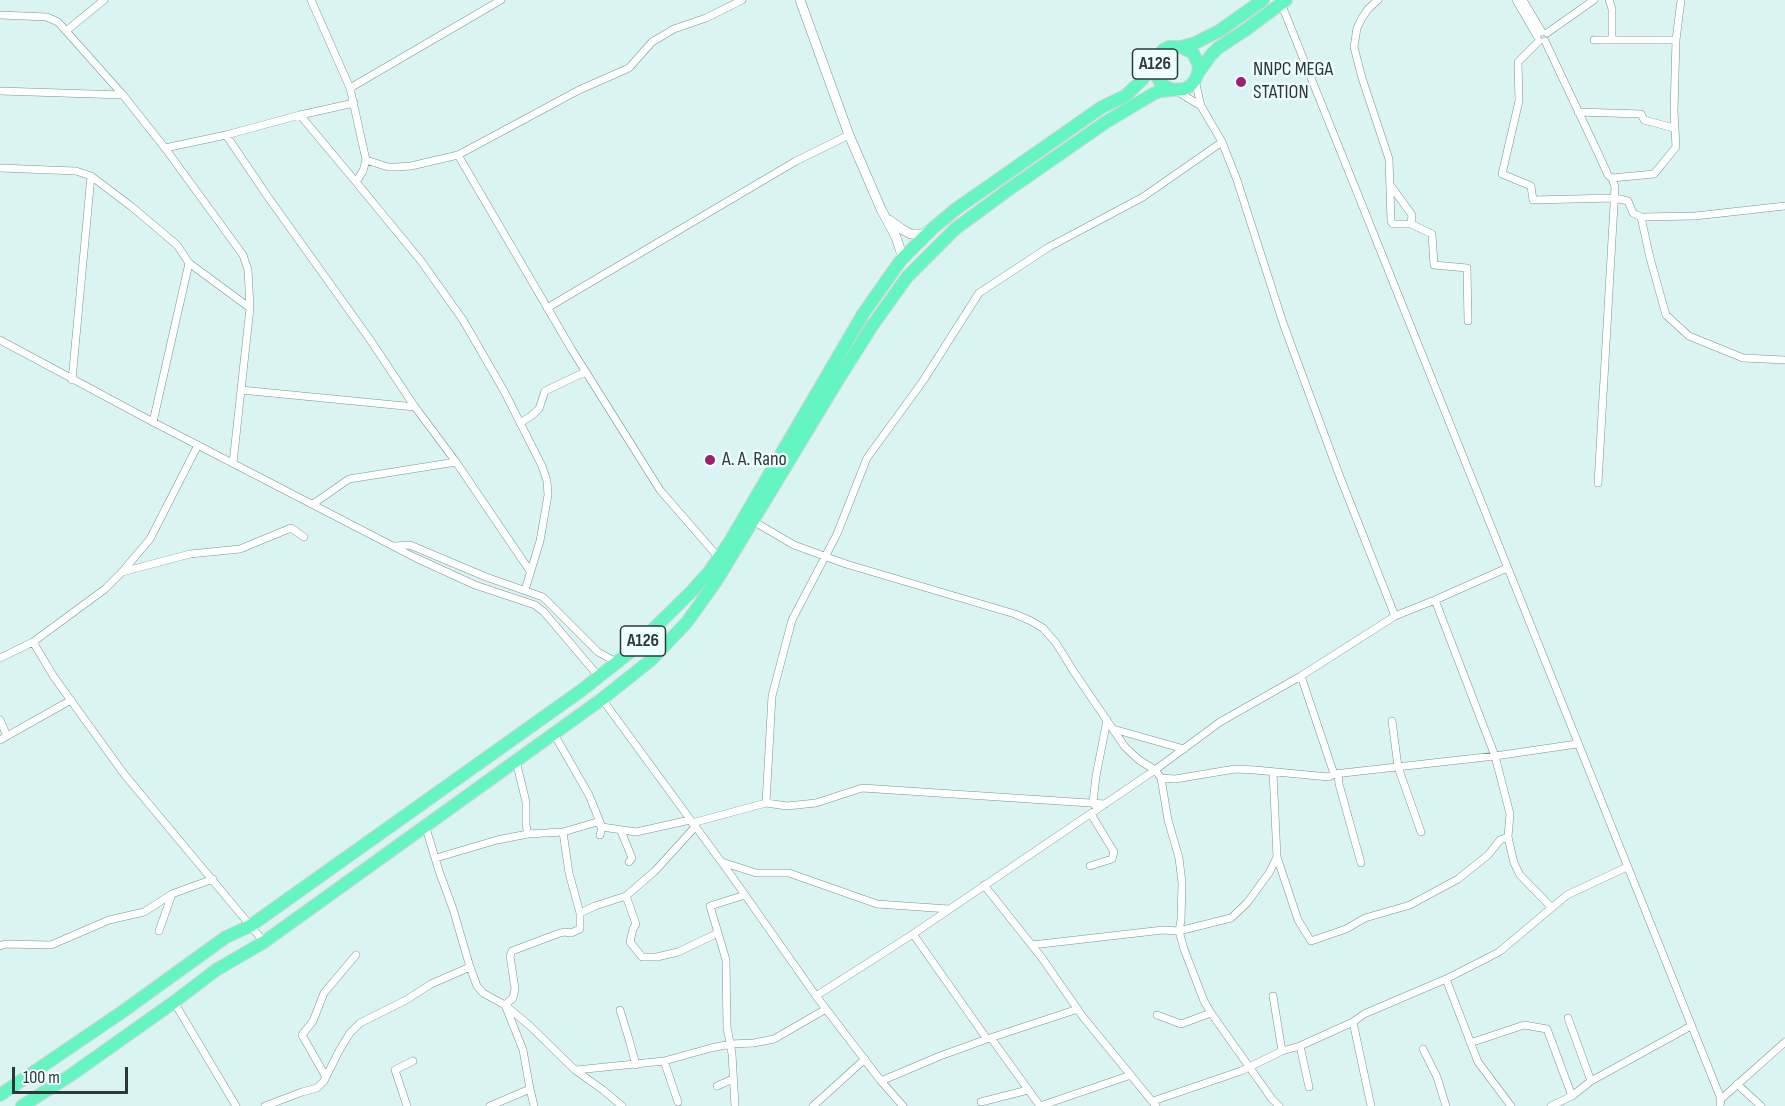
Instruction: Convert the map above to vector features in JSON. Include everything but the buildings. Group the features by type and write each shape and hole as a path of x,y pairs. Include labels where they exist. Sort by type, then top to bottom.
{"highway":[{"name":"A126","path":"0,1095 140,1000 226,937 250,926 618,663 677,607 719,558 863,314 901,260 956,209 1102,107 1125,96 1142,80 1163,51 1204,39 1263,0"},
{"name":"A126","path":"22,1106 41,1101 71,1075 216,970 264,942 516,762 651,660 687,622 717,579 872,326 907,277 955,229 1106,122 1160,91 1184,89 1190,86 1218,48 1283,2"},
{"name":"A126","path":"1181,46 1188,49 1197,59 1197,76"},
{"name":"A126","path":"1156,60 1157,79 1161,84 1174,90"}],"street":[{"path":"66,31 104,0"},
{"path":"311,0 350,88 354,103 366,160 363,171 356,182"},
{"path":"350,88 501,0"},
{"path":"366,160 388,167 398,167 458,155 579,90 629,68 652,42 674,29 706,18 742,0"},
{"path":"800,0 849,135 896,237 901,260"},
{"path":"1378,0 1362,18 1357,28 1354,46 1362,78 1389,159 1391,221 1393,224 1411,224 1432,234 1434,265 1467,268 1468,321"},
{"path":"1516,0 1542,37"},
{"path":"1523,0 1615,187 1598,483"},
{"path":"1594,0 1542,37 1518,62 1519,100 1502,174 1531,186 1533,200 1615,198 1628,201 1634,213 1641,217 1695,216 1785,206"},
{"path":"1609,0 1612,9 1612,40"},
{"path":"1612,178 1654,174 1676,147 1674,128 1677,40 1682,0"},
{"path":"1283,2 1691,1026 1719,1104 1737,1084 1785,1042"},
{"path":"0,15 47,17 58,22 123,95 243,255 248,270 250,308 232,463"},
{"path":"1594,40 1677,40"},
{"path":"1197,76 1201,106 1222,142 1237,180 1283,323 1344,488 1395,616"},
{"path":"1174,90 1201,106"},
{"path":"0,91 123,95"},
{"path":"165,148 354,103"},
{"path":"1578,112 1641,114 1644,120 1674,128"},
{"path":"300,115 421,261 463,320 489,363 542,466 547,481 548,495 540,541 525,590"},
{"path":"226,135 530,571"},
{"path":"547,308 796,161 849,135"},
{"path":"766,802 772,696 792,620 837,534 867,458 923,381 980,293 1049,247 1143,197 1222,142"},
{"path":"458,155 585,372 660,490 719,558"},
{"path":"0,168 76,171 90,176 132,207 177,245 189,263 250,308"},
{"path":"72,380 90,176"},
{"path":"1391,186 1412,215 1411,224"},
{"path":"1641,217 1666,315 1689,336 1743,358 1785,360"},
{"path":"887,219 911,234 923,234 932,229"},
{"path":"153,422 189,263"},
{"path":"0,340 72,380 395,546 475,585 539,608 599,677"},
{"path":"520,423 539,408 545,391 585,372"},
{"path":"241,390 415,407"},
{"path":"0,658 33,642 105,589 122,572 150,539 198,445"},
{"path":"313,504 349,479 456,462"},
{"path":"753,521 794,545 826,557 1015,614 1042,628 1056,643 1125,747 1155,770 1161,778 1168,820 1179,858 1182,883 1179,932 1184,949 1211,1013 1279,1106"},
{"path":"122,572 190,554 240,549 291,528 304,537"},
{"path":"395,546 410,545 549,601 598,652 618,663"},
{"path":"816,996 913,934 1094,809 1105,804 1220,722 1301,676 1395,616 1507,568"},
{"path":"1435,600 1495,756 1510,814 1508,837 1514,863 1520,875 1552,908"},
{"path":"33,642 54,677 124,774 264,942"},
{"path":"1301,676 1336,774 1361,863"},
{"path":"602,699 722,862 826,1010 903,1106"},
{"path":"0,720 3,738 71,700"},
{"path":"1090,866 1112,859 1114,852 1094,809 1095,777 1107,720"},
{"path":"1392,721 1398,767 1421,832"},
{"path":"1113,729 1184,749"},
{"path":"554,734 589,795 601,831"},
{"path":"1161,778 1175,779 1235,769 1329,777 1336,774 1577,744"},
{"path":"516,762 526,802 528,834"},
{"path":"1273,772 1277,857 1298,920 1311,941 1346,929 1365,918 1410,905 1458,879 1488,855 1500,840 1508,837"},
{"path":"601,831 636,832 693,823 766,802 786,806 816,803 862,788 1094,809"},
{"path":"436,858 497,840 528,834 563,832 597,822 601,831"},
{"path":"580,913 626,896 660,866 693,823"},
{"path":"425,825 477,986 483,993 505,1005 575,1070 603,1089 622,1106"},
{"path":"621,831 633,858 629,862"},
{"path":"505,1005 513,998 515,989 510,953 541,939 580,929 580,913 568,873 563,832"},
{"path":"1032,945 1163,930 1179,932 1231,918 1247,903 1269,873 1277,857"},
{"path":"722,862 756,873 789,873 877,904 950,909"},
{"path":"984,885 1032,945 1078,1009 1155,1104 1172,1094 1195,1088 1249,1067 1282,1051 1300,1046 1353,1022 1364,1014 1446,979 1499,952 1567,894 1627,867"},
{"path":"0,946 5,944 51,945 109,920 144,912 171,894 213,879"},
{"path":"159,931 171,894"},
{"path":"735,1106 731,1044 727,1028 726,960 710,906 745,895"},
{"path":"626,896 636,924 630,942 642,957 657,957 678,952 718,933"},
{"path":"913,934 1040,1106 1131,1075"},
{"path":"326,1077 302,1035 313,1021 324,993 357,956"},
{"path":"265,1106 317,1088 326,1077 350,1033 360,1023 432,984 470,967"},
{"path":"1446,979 1478,1062 1512,1106"},
{"path":"1273,996 1282,1051"},
{"path":"174,1002 236,1106"},
{"path":"505,1005 523,1050 534,1106"},
{"path":"881,1081 940,1056 1078,1009"},
{"path":"620,1010 636,1065"},
{"path":"575,1070 664,1061 731,1044 774,1039 826,1010"},
{"path":"1157,1015 1181,1024 1211,1013"},
{"path":"1568,1018 1591,1082"},
{"path":"1353,1022 1371,1106"},
{"path":"1470,1043 1524,1025 1547,1029 1572,1096"},
{"path":"1551,1106 1691,1026"},
{"path":"1300,1046 1309,1087"},
{"path":"1423,1049 1437,1077 1446,1106"},
{"path":"813,1106 865,1059"},
{"path":"407,1106 395,1070 413,1061"},
{"path":"664,1061 678,1102"},
{"path":"717,1086 733,1079"},
{"path":"1737,1084 1761,1106"},
{"path":"490,1106 530,1089"},
{"path":"981,1102 1028,1090"}],"place":[{"name":"NNPC MEGA STATION","path":"1241,82"},
{"name":"A. A. Rano","path":"710,460"}]}
